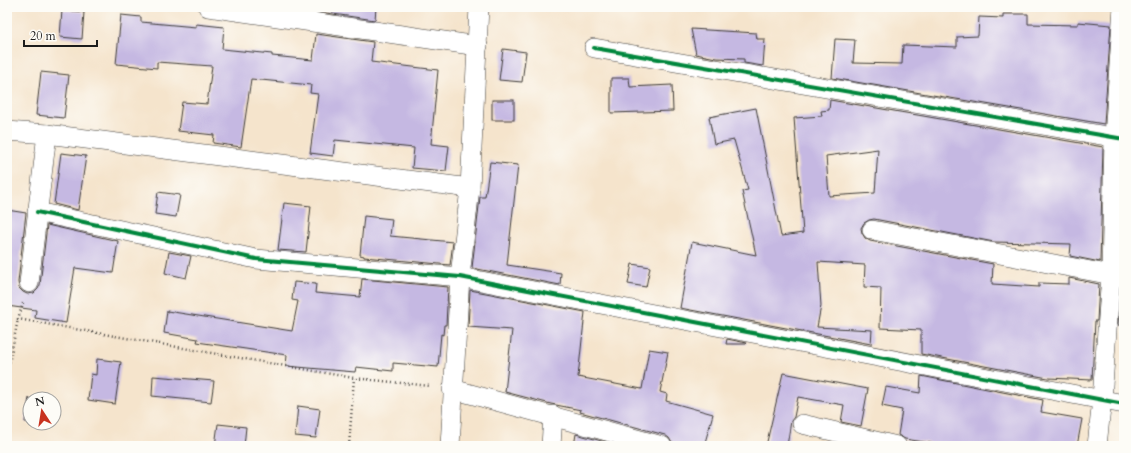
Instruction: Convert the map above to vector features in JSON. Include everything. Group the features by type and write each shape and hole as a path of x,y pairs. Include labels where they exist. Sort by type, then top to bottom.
{"street":[{"path":"208,7 478,46"},
{"path":"450,446 452,389 460,277 470,188 479,7"},
{"path":"1097,446 1118,276 1119,138 1123,7"},
{"path":"594,48 1119,138"},
{"path":"7,131 47,134 470,188"},
{"path":"29,283 47,134"},
{"path":"37,212 256,259 460,277 1124,404"},
{"path":"872,230 1118,276"},
{"path":"452,389 553,415 662,446"},
{"path":"551,446 553,415"},
{"path":"802,424 896,446"}],"path":[{"path":"7,374 18,319 29,283"},
{"path":"18,319 354,378 452,389"},
{"path":"349,446 354,378"}],"building":[{"path":"319,7 376,7 375,20 319,12"},
{"path":"62,10 84,12 82,39 60,37"},
{"path":"1003,14 1028,14 1028,24 1078,25 1078,22 1111,25 1104,124 832,78 835,39 855,40 853,63 902,64 903,45 957,47 957,37 978,36 979,17 1003,18"},
{"path":"121,15 141,17 141,22 196,27 196,24 224,27 222,49 272,54 272,56 313,60 316,34 373,42 371,62 438,70 431,144 449,146 446,171 412,168 414,148 335,140 333,156 310,153 318,94 310,93 311,85 251,79 241,147 213,143 214,135 178,131 182,102 207,104 212,66 157,62 157,68 116,64"},
{"path":"691,29 756,33 757,39 765,39 763,66 744,63 744,59 716,58 696,54"},
{"path":"503,49 526,52 522,82 499,80"},
{"path":"41,72 69,75 64,118 36,115"},
{"path":"611,78 629,78 630,87 672,85 673,111 611,113"},
{"path":"492,100 514,100 514,120 492,120"},
{"path":"830,100 1103,147 1100,262 1070,256 1071,244 994,242 874,219 864,223 861,228 865,238 870,241 993,264 992,284 1039,287 1039,283 1069,284 1069,278 1099,284 1097,321 1095,321 1092,380 1048,378 921,354 921,330 880,328 881,288 864,287 865,265 818,262 821,306 817,327 872,330 871,344 680,308 692,242 756,255 742,191 748,190 734,140 714,144 709,117 756,108 781,236 803,233 794,118 822,116 821,111 829,110","holes":["878,149 875,193 829,196 826,156"]},
{"path":"61,153 86,156 78,210 54,204"},
{"path":"490,162 518,165 507,265 561,273 560,285 472,268 480,197 485,197"},
{"path":"1124,183 1124,266 1122,266"},
{"path":"158,192 180,195 176,217 155,214"},
{"path":"284,203 311,206 306,252 278,250"},
{"path":"7,210 26,213 18,282 19,288 27,294 34,293 40,285 47,225 118,241 113,273 75,268 66,323 35,318 36,310 7,306"},
{"path":"364,216 392,219 390,236 453,242 450,265 364,257 360,255"},
{"path":"169,252 191,256 186,278 165,273"},
{"path":"632,264 650,267 646,287 628,284"},
{"path":"362,279 448,287 446,325 444,325 443,335 441,334 438,367 393,363 393,371 356,367 355,372 286,366 287,355 197,342 198,339 164,333 167,311 292,331 298,301 292,300 294,282 316,284 315,293 360,297"},
{"path":"1121,288 1124,288 1124,326 1118,325"},
{"path":"470,290 585,312 578,377 642,389 649,349 668,352 660,392 667,394 666,401 713,414 704,446 683,446 672,443 665,435 580,412 581,410 505,392 512,330 468,327"},
{"path":"727,339 747,343 726,344"},
{"path":"97,359 121,362 115,404 88,400 91,374 96,375"},
{"path":"783,373 868,389 861,426 841,422 844,405 798,397 794,417 791,421 787,446 766,446"},
{"path":"153,376 214,381 211,402 152,396"},
{"path":"921,376 1043,400 1041,412 1082,419 1077,446 936,446 936,444 905,439 898,435 902,410 882,406 886,387 920,393"},
{"path":"298,406 320,409 316,438 295,436"},
{"path":"218,424 246,427 244,446 215,446"},
{"path":"576,434 620,446 574,446"}],"cycle path":[{"path":"594,48 1124,139"},
{"path":"37,212 256,259 460,277 1124,404"}]}
